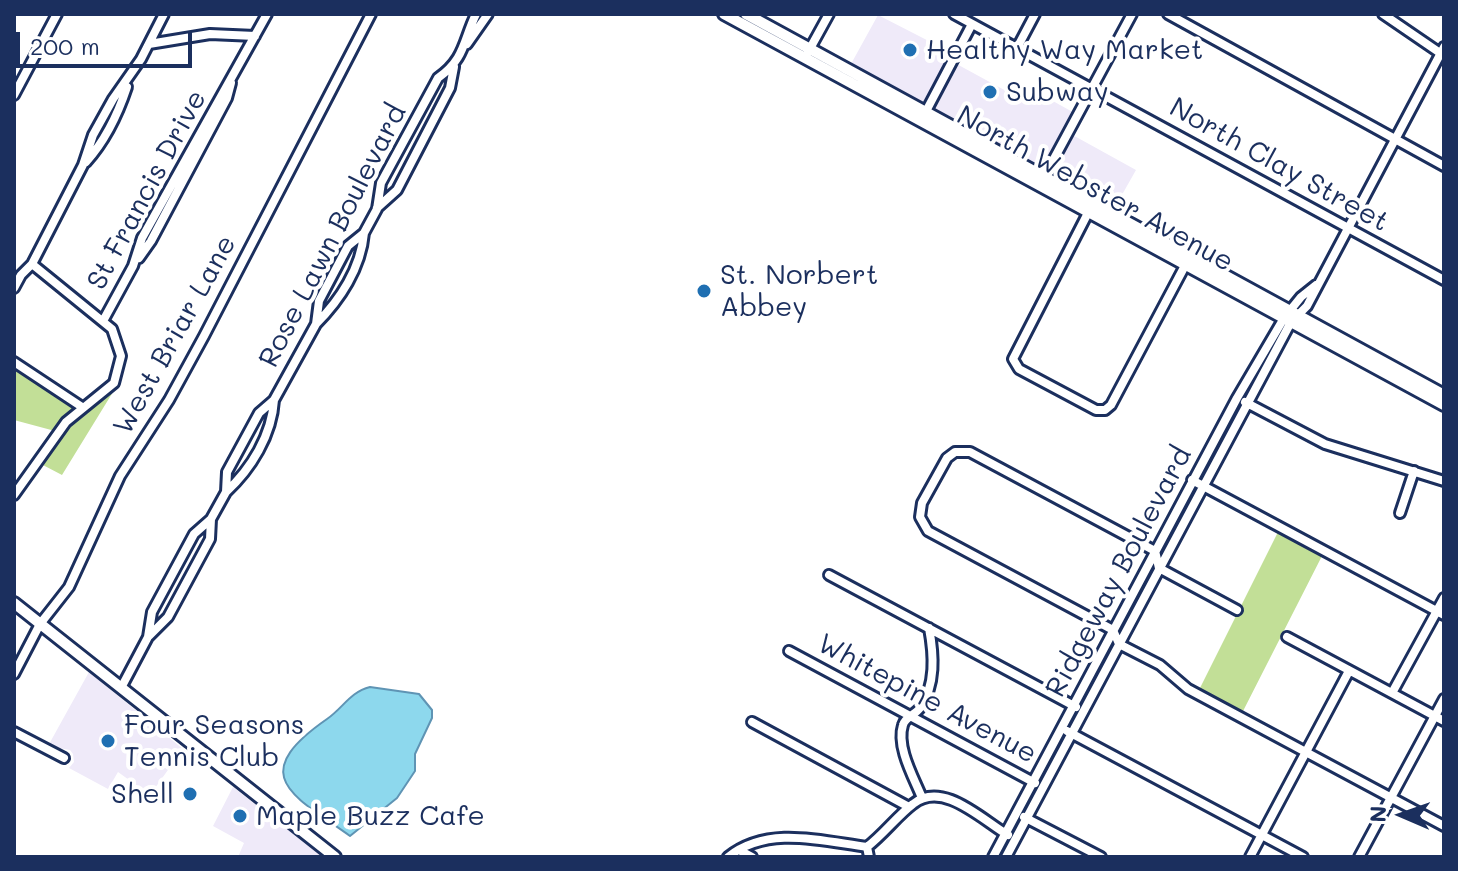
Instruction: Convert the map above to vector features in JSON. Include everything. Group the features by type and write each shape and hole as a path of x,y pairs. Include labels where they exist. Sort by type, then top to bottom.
{"main road":[{"name":"North Webster Avenue","path":"724,14 807,53 1291,316 1444,395"},
{"name":"North Webster Avenue","path":"746,14 807,53"},
{"name":"North Webster Avenue","path":"1291,316 1444,405"},
{"path":"14,603 335,857"}],"street":[{"path":"14,95 57,14"},
{"path":"14,288 32,264 83,165 100,122 130,78 164,14"},
{"name":"St Francis Drive","path":"14,495 66,422 114,383 121,356 112,329 103,321 133,266 142,238 267,14"},
{"name":"West Briar Lane","path":"14,674 40,624 69,587 120,476 169,400 204,336 371,14"},
{"name":"Rose Lawn Boulevard","path":"121,688 148,637 152,612 194,534 211,519 226,492 227,472 233,460 259,413 274,400 316,324 319,301 348,246 364,233 377,209 381,183 438,78 454,67 476,14"},
{"path":"464,48 488,14"},
{"path":"807,53 829,14"},
{"name":"North Clay Street","path":"954,14 1444,280"},
{"path":"1017,48 1035,14"},
{"path":"1042,181 1132,14"},
{"path":"1168,14 1444,166"},
{"path":"1291,316 1307,306 1443,52 1383,14"},
{"path":"923,116 972,24"},
{"path":"149,44 210,34 255,36"},
{"path":"377,209 397,190 450,88 454,67"},
{"path":"1091,207 1014,355 1014,363 1019,369 1096,410 1108,408 1188,260"},
{"path":"316,324 335,305 362,252 364,233"},
{"path":"32,264 103,321"},
{"name":"Ridgeway Boulevard","path":"993,857 1237,398 1291,316"},
{"name":"Ridgeway Boulevard","path":"1006,857 1291,316"},
{"path":"14,362 82,407"},
{"path":"1237,398 1325,444 1444,481"},
{"path":"226,492 244,475 271,425 274,400"},
{"path":"1237,610 1159,568 1155,551 970,452 955,452 943,463 921,506 920,517 928,531 1113,630 1119,644 1160,665 1188,689 1444,826"},
{"path":"1400,513 1414,471"},
{"path":"1192,480 1441,613"},
{"path":"148,637 168,617 210,539 211,519"},
{"path":"829,575 1084,711"},
{"path":"1392,693 1441,613 1444,598"},
{"path":"922,798 902,738 903,723 921,706 930,686 933,659 929,628"},
{"path":"1287,637 1440,718"},
{"name":"Whitepine Avenue","path":"789,651 1043,787"},
{"path":"1250,857 1349,671"},
{"path":"1359,857 1440,718 1444,699"},
{"path":"752,722 909,807"},
{"path":"1061,728 1303,857"},
{"path":"14,732 64,758"},
{"path":"867,847 909,807 922,798 939,797 954,801 1015,839"},
{"path":"1016,812 1101,857"},
{"path":"728,857 757,841 794,838 867,847"},
{"path":"867,847 869,857"},
{"path":"739,850 752,857"}],"shaded area":[{"path":"878,15 956,55 953,62 1019,98 1026,86 1078,115 1069,133 1136,170 1110,216 846,73"},
{"path":"89,672 183,749 150,795 118,772 108,789 69,768 74,762 70,750 48,746"},
{"path":"233,787 323,857 238,857 244,843 213,826"}],"green space":[{"path":"14,367 75,406 55,431 14,420"},
{"path":"113,392 62,475 41,464 72,422"},
{"path":"1280,528 1324,552 1240,717 1197,694"}],"water":[{"path":"370,687 419,694 432,710 432,718 415,754 415,771 397,798 350,836 296,796 286,784 283,770 288,756 302,739 352,696"}],"place":[{"name":"Healthy Way Market","path":"910,50"},
{"name":"Subway","path":"990,92"},
{"name":"St. Norbert Abbey","path":"704,291"},
{"name":"Four Seasons Tennis Club","path":"108,741"},
{"name":"Shell","path":"190,794"},
{"name":"Maple Buzz Cafe","path":"240,816"}]}
